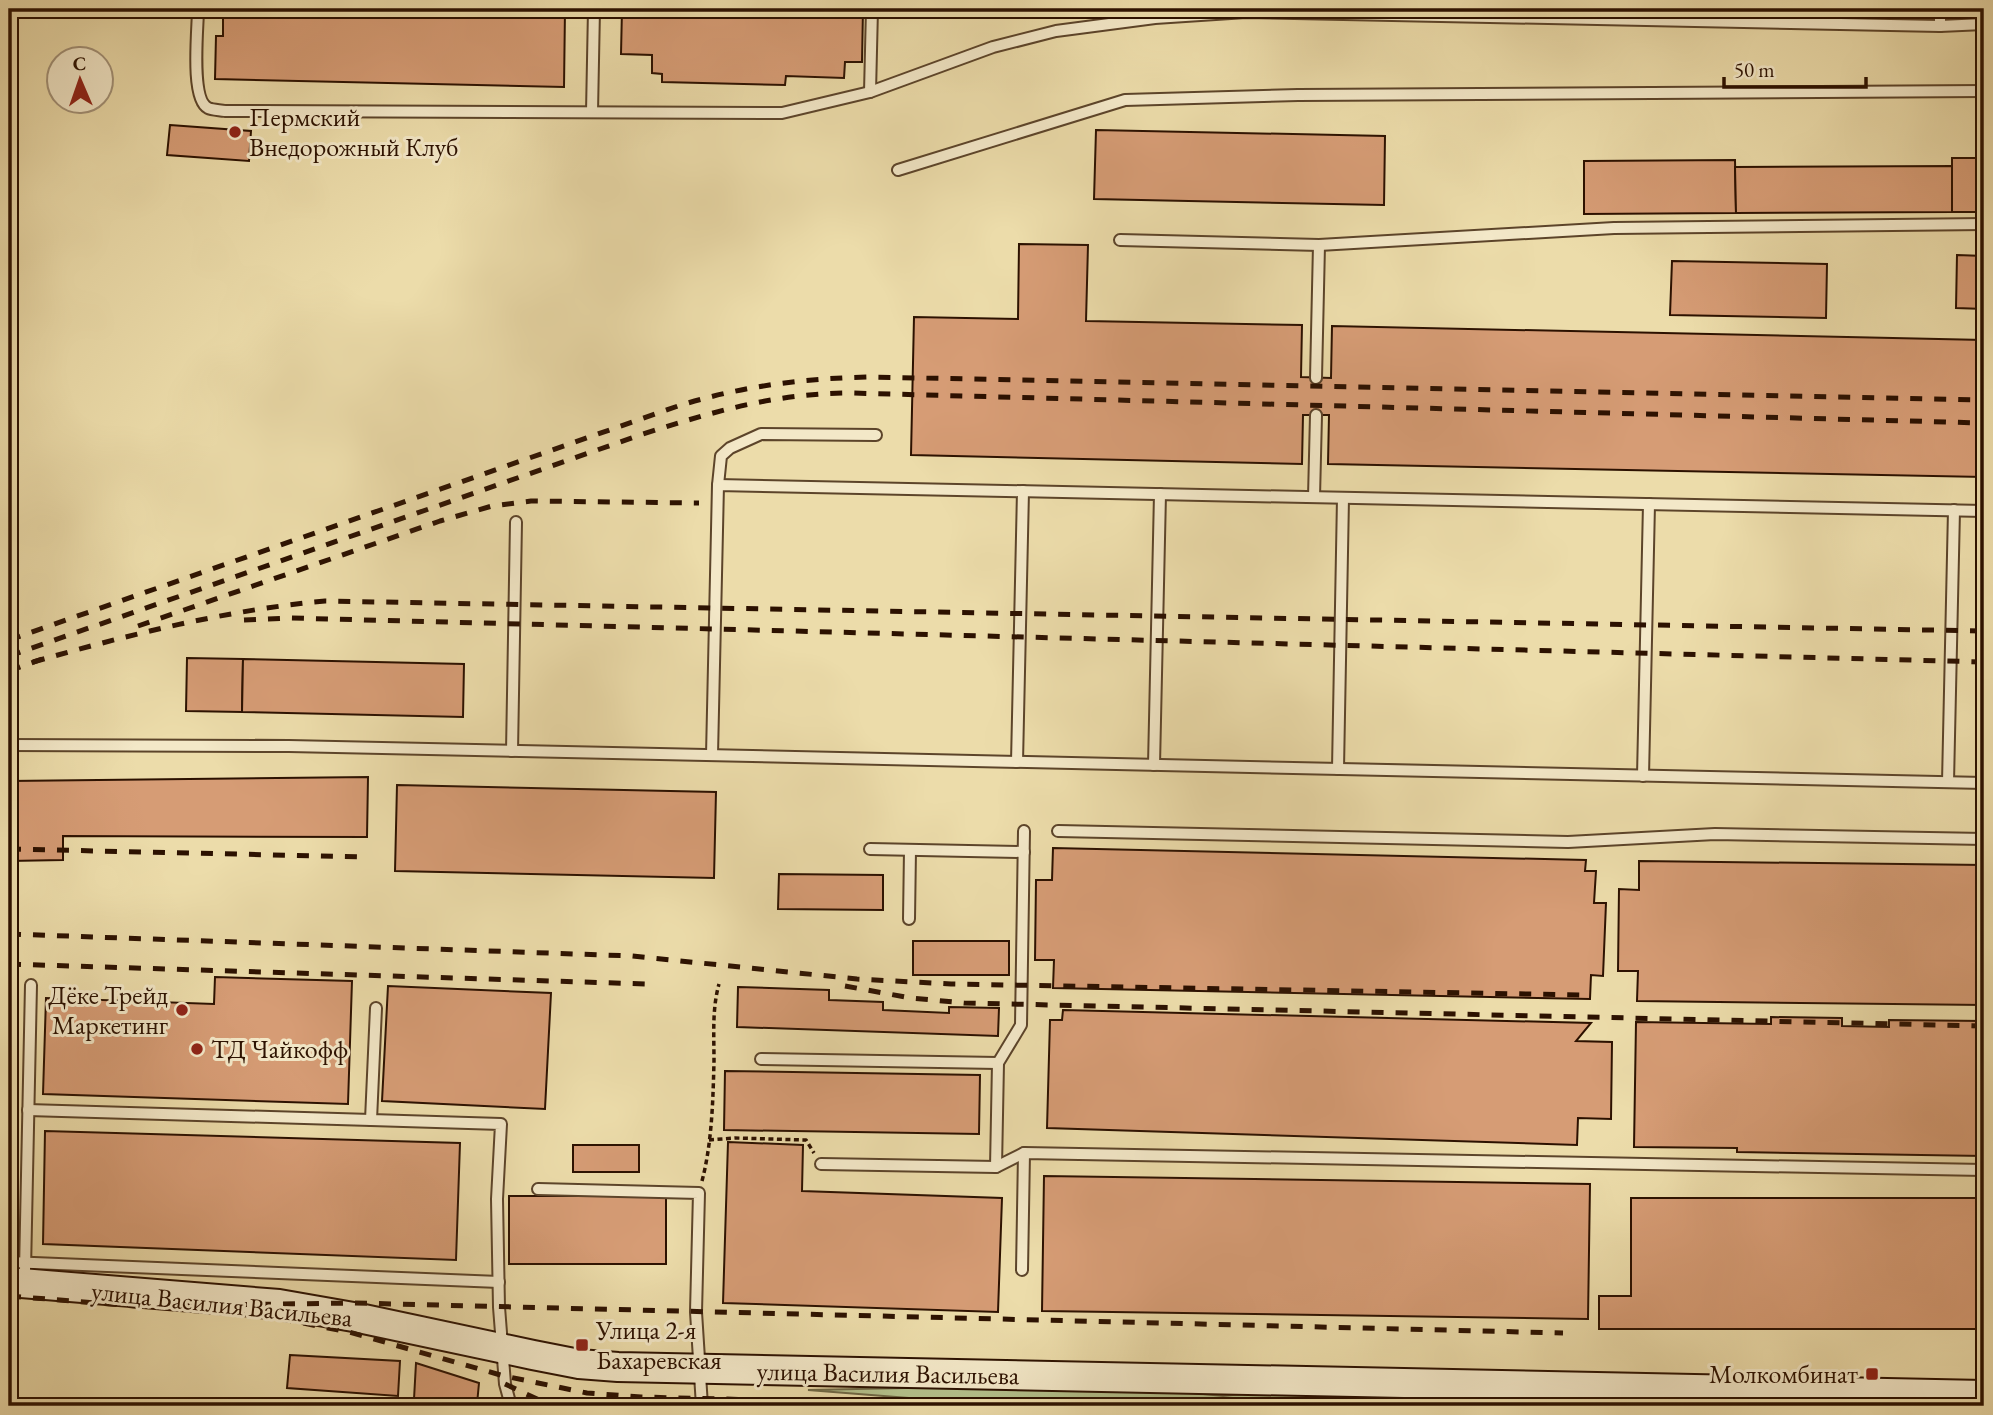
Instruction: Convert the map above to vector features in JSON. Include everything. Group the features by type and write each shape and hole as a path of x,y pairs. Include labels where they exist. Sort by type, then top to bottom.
{"main road":[{"name":"улица Василия Васильева","path":"17,1273 279,1304 579,1364 1967,1399"}],"lane":[{"path":"198,9 199,99 208,108 225,111 782,113 870,92 993,47 1056,31 1155,18 1246,12 1553,13 1940,26 1984,24"},
{"path":"592,112 594,9"},
{"path":"870,92 872,9"},
{"path":"1940,9 1940,26"},
{"path":"898,170 1125,100 1298,95 1984,91"},
{"path":"1120,240 1319,244 1614,228 1984,224"},
{"path":"1317,377 1319,244"},
{"path":"1314,497 1316,415"},
{"path":"712,755 718,485 721,456 730,448 761,434 876,435"},
{"path":"718,485 1984,511"},
{"path":"1017,762 1023,491"},
{"path":"1154,765 1160,494"},
{"path":"1338,769 1343,498"},
{"path":"1643,776 1649,504"},
{"path":"1948,782 1954,510"},
{"path":"512,751 516,522"},
{"path":"9,745 289,746 1984,783"},
{"path":"996,1167 998,1063 1021,1025 1024,831"},
{"path":"1058,831 1568,842 1715,834 1984,839"},
{"path":"870,849 1024,852"},
{"path":"909,919 910,850"},
{"path":"31,985 28,1110 17,1273 499,1282"},
{"path":"372,1120 376,1008"},
{"path":"761,1059 998,1063"},
{"path":"28,1110 501,1124 497,1199 499,1282 505,1384 510,1406"},
{"path":"1022,1270 1024,1153"},
{"path":"821,1164 996,1167 1024,1153 1984,1170"},
{"path":"538,1189 699,1194 696,1312 702,1406"}],"path":[{"path":"699,1194 707,1162 715,1001 719,984"},
{"path":"709,1140 806,1140 821,1164"}],"green space":[{"path":"1003,1386 1144,1388 1223,1396 1262,1392 1322,1396 1339,1406 1079,1406 934,1400 808,1390"},
{"path":"1376,1395 1481,1399 1492,1401 1494,1406 1366,1406 1365,1400"}],"building":[{"path":"223,9 565,9 564,87 215,79 216,36 223,36"},
{"path":"622,9 863,9 862,62 845,62 844,78 786,76 785,85 662,82 662,74 652,73 652,55 621,54"},
{"path":"890,9 1005,9 1005,18 890,16"},
{"path":"170,125 251,131 249,161 167,155"},
{"path":"1096,130 1385,136 1384,205 1094,199"},
{"path":"1952,158 1984,158 1984,212 1952,212"},
{"path":"1735,160 1736,213 1584,214 1584,161"},
{"path":"1952,166 1952,212 1736,213 1735,167"},
{"path":"1019,244 1088,245 1086,321 1302,325 1301,377 1331,378 1332,326 1984,340 1984,477 1328,464 1329,415 1303,415 1302,464 911,455 914,317 1018,319"},
{"path":"1957,255 1984,256 1984,309 1956,308"},
{"path":"1672,261 1827,264 1826,318 1670,315"},
{"path":"187,658 243,659 242,712 186,711"},
{"path":"243,659 464,664 463,717 242,712"},
{"path":"368,777 367,837 63,836 63,860 9,861 9,781"},
{"path":"397,785 716,792 714,878 395,871"},
{"path":"1053,848 1586,860 1585,871 1596,871 1594,903 1606,903 1603,976 1591,975 1590,999 1053,988 1054,960 1035,960 1036,880 1052,880"},
{"path":"1639,861 1984,865 1984,1005 1637,1001 1638,971 1618,971 1619,889 1639,890"},
{"path":"779,874 883,875 883,910 778,909"},
{"path":"913,941 1009,941 1009,975 913,975"},
{"name":"ТД Чайкофф","path":"215,977 352,981 348,1104 43,1094 46,998 214,1004"},
{"path":"388,986 551,993 545,1109 382,1101"},
{"path":"738,987 829,990 829,1000 883,1002 883,1010 949,1013 949,1007 999,1008 998,1036 737,1027"},
{"path":"1063,1010 1591,1023 1576,1041 1612,1042 1611,1119 1578,1118 1577,1145 1047,1128 1050,1020 1062,1020"},
{"path":"1771,1017 1842,1018 1842,1026 1889,1027 1889,1020 1984,1021 1984,1156 1737,1152 1737,1148 1634,1147 1636,1022 1771,1024"},
{"path":"725,1071 980,1075 979,1134 724,1130"},
{"path":"45,1131 460,1143 456,1260 43,1244"},
{"path":"728,1142 803,1145 802,1191 1002,1198 998,1312 723,1303"},
{"path":"573,1145 639,1145 639,1172 573,1172"},
{"path":"1044,1176 1590,1184 1588,1319 1042,1311"},
{"path":"509,1196 666,1196 666,1264 509,1264"},
{"path":"1631,1198 1984,1198 1984,1329 1599,1329 1599,1296 1631,1296"},
{"path":"290,1355 400,1361 398,1396 287,1388"},
{"path":"416,1363 479,1383 477,1404 414,1399"}],"railway":[{"path":"9,640 678,406 726,393 798,381 872,377 1984,400"},
{"path":"9,656 640,435 744,405 796,396 851,393 1984,423"},
{"path":"138,626 440,521 492,506 531,501 699,503"},
{"path":"33,662 178,625 325,601 1984,631"},
{"path":"244,620 291,618 1984,662"},
{"path":"9,671 42,659"},
{"path":"9,849 367,857"},
{"path":"9,934 632,956 857,979 951,984 1586,995"},
{"path":"9,964 645,984"},
{"path":"845,986 911,998 964,1003 1984,1026"},
{"path":"9,1296 148,1307"},
{"path":"139,1306 354,1303 1563,1333"},
{"path":"232,1313 349,1332 504,1376 587,1393 901,1406"},
{"path":"505,1384 552,1406"}],"place":[{"name":"Пермский Внедорожный Клуб","path":"235,132"},
{"name":"Дёке Трейд Маркетинг","path":"182,1010"},
{"name":"ТД Чайкофф","path":"197,1049"},
{"name":"Улица 2-я Бахаревская","path":"582,1345"},
{"name":"Молкомбинат","path":"1872,1374"}]}
